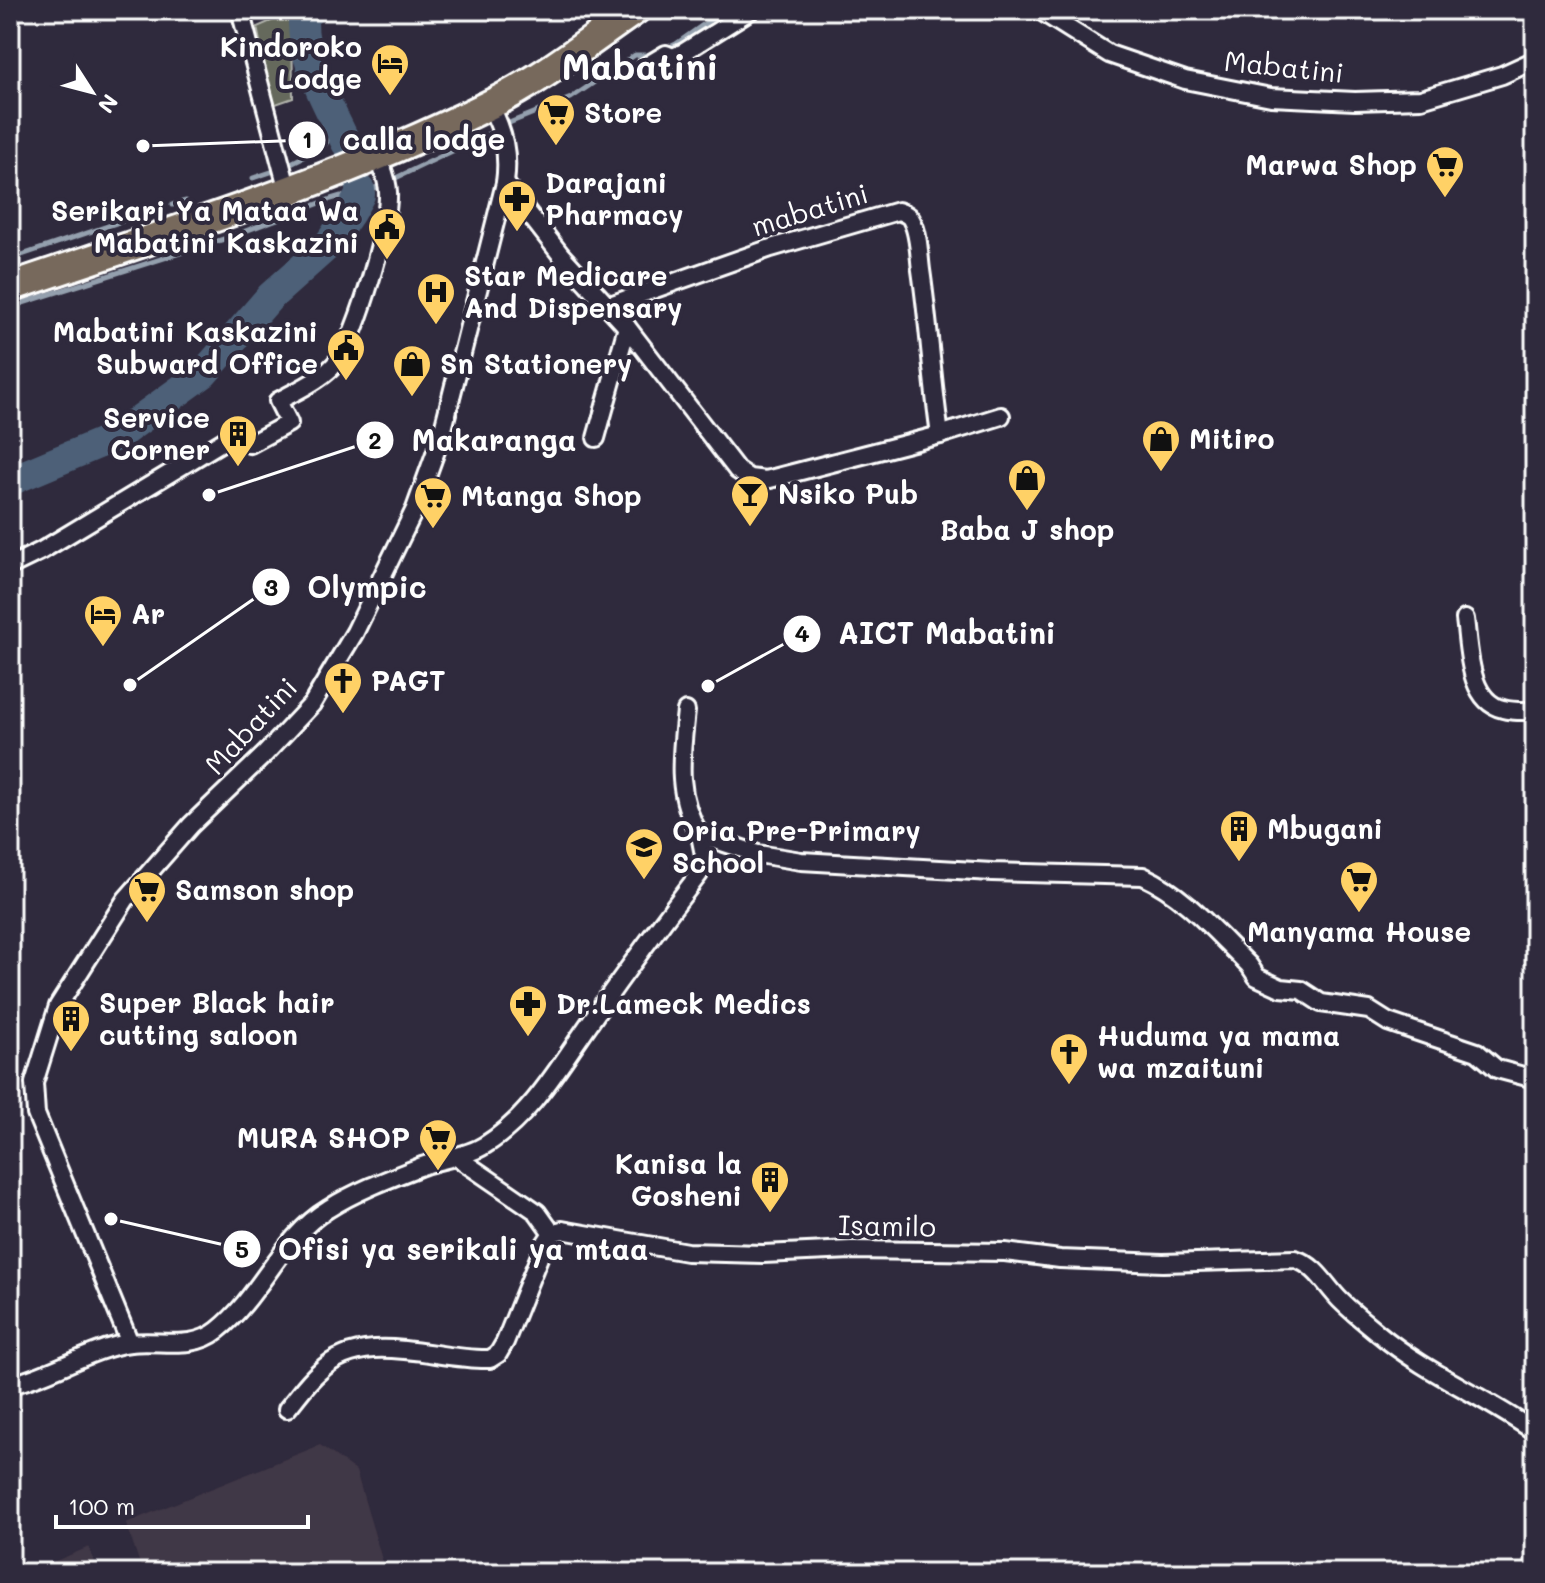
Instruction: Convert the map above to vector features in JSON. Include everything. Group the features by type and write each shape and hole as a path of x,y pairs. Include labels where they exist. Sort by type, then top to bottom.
{"highway":[{"path":"10,287 288,191 384,173 547,72 635,10"}],"street":[{"path":"240,10 288,191"},
{"path":"646,66 666,54 673,57 684,52 751,10"},
{"name":"Mabatini","path":"1039,10 1109,54 1185,80 1271,97 1355,101 1421,99 1502,75 1535,60"},
{"name":"Mabatini","path":"130,1343 36,1114 34,1083 45,1042 58,1006 126,899 191,825 312,704 355,632 415,509 441,437 505,183 507,152 499,122 490,105"},
{"path":"10,566 41,551 230,437 239,436 250,444 289,423 278,401 324,373 339,360 348,341 384,230 384,173"},
{"path":"505,183 561,255 627,327 724,455 749,478 766,480 1001,416"},
{"name":"mabatini","path":"607,306 771,248 898,211 907,214 913,223 931,334 940,435"},
{"path":"596,438 627,327"},
{"path":"1465,619 1471,664 1477,686 1487,701 1500,709 1535,711"},
{"path":"10,1385 36,1379 130,1343 181,1344 203,1339 218,1331 310,1222 329,1208 421,1167 482,1148 502,1133 554,1074 699,874 704,855 700,835 688,816 682,792 681,753 686,711"},
{"path":"700,835 758,854 801,861 992,872 1143,876 1181,900 1249,965 1257,977 1281,988 1301,990 1321,1003 1369,1010 1388,1022 1477,1052 1497,1069 1535,1079"},
{"path":"287,1409 320,1370 346,1353 363,1349 490,1359 498,1354 544,1245 552,1233 537,1212 455,1156"},
{"name":"Isamilo","path":"552,1233 575,1230 687,1252 1005,1252 1060,1259 1163,1263 1295,1259 1314,1269 1342,1302 1398,1350 1535,1432"}],"shaded area":[{"path":"320,1445 356,1471 386,1573 143,1573 126,1523"},
{"path":"89,1547 99,1573 27,1573"}],"green space":[{"path":"292,12 293,98 273,105 257,27"}],"waterway":[{"path":"310,10 303,16 306,49 317,82 346,143"},
{"path":"665,49 724,10"},
{"path":"509,123 571,98 635,55 652,55"},
{"path":"287,165 323,147 338,127"},
{"path":"360,195 488,134"},
{"path":"253,178 271,172"},
{"path":"10,481 117,436 204,373 270,297 328,245 350,213 360,190"},
{"path":"10,307 224,239 331,199 341,196 355,202"},
{"path":"172,205 186,201"},
{"path":"10,259 152,211"}],"place":[{"name":"Kindoroko Lodge","path":"390,97"},
{"name":"calla lodge","path":"143,146"},
{"name":"Store","path":"556,147"},
{"name":"Marwa Shop","path":"1445,199"},
{"name":"Darajani Pharmacy","path":"517,233"},
{"name":"Serikari Ya Mataa Wa Mabatini Kaskazini","path":"387,261"},
{"name":"Star Medicare And Dispensary","path":"436,326"},
{"name":"Mabatini Kaskazini Subward Office","path":"346,382"},
{"name":"Sn Stationery","path":"412,398"},
{"name":"Service Corner","path":"238,468"},
{"name":"Mitiro","path":"1161,473"},
{"name":"Makaranga","path":"209,495"},
{"name":"Baba J shop","path":"1027,512"},
{"name":"Nsiko Pub","path":"750,528"},
{"name":"Mtanga Shop","path":"433,530"},
{"name":"Ar","path":"103,648"},
{"name":"Olympic","path":"130,685"},
{"name":"AICT Mabatini","path":"708,686"},
{"name":"PAGT","path":"343,715"},
{"name":"Mbugani","path":"1239,863"},
{"name":"Oria Pre-Primary School","path":"644,881"},
{"name":"Manyama House","path":"1359,914"},
{"name":"Samson shop","path":"147,924"},
{"name":"Dr.Lameck Medics","path":"528,1038"},
{"name":"Super Black hair cutting saloon","path":"71,1053"},
{"name":"Huduma ya mama wa mzaituni","path":"1069,1086"},
{"name":"MURA SHOP","path":"438,1172"},
{"name":"Kanisa la Gosheni","path":"770,1214"},
{"name":"Ofisi ya serikali ya mtaa","path":"111,1219"}],"district":[{"name":"Mabatini","path":"640,67"}]}
